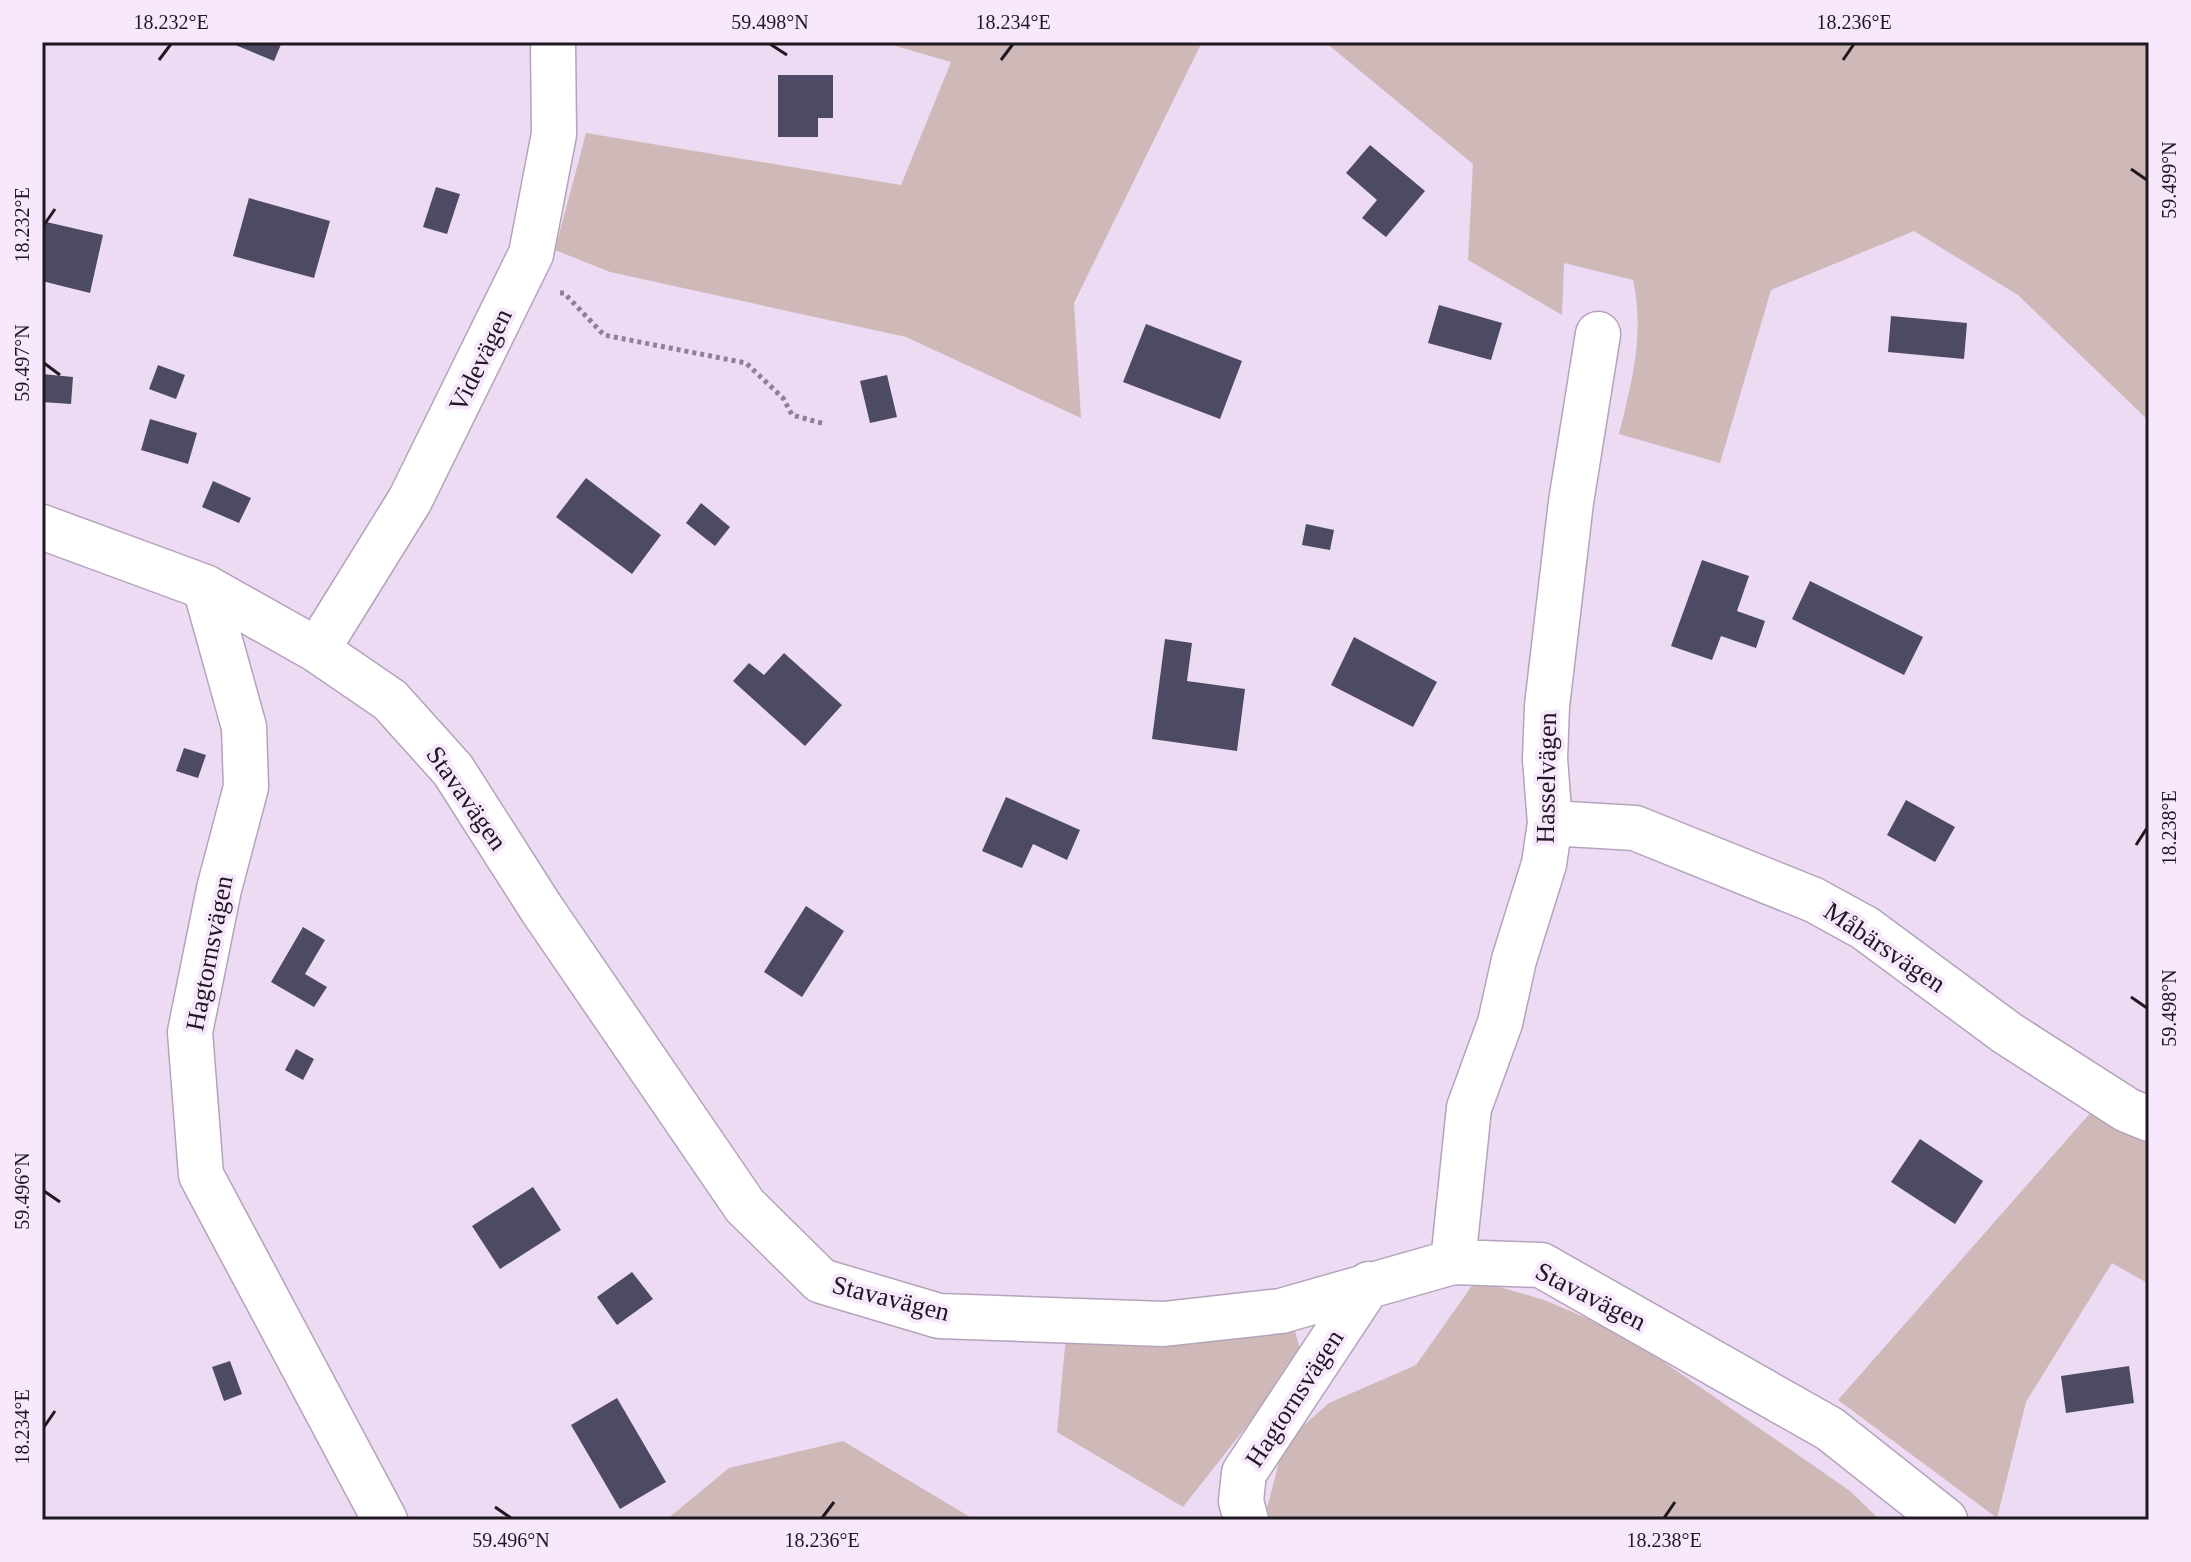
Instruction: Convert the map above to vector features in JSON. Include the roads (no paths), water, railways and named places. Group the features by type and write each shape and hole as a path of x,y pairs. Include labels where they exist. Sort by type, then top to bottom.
{"street":[{"name":"Videvägen","path":"317,650 410,500 531,254 554,134 553,42"},
{"name":"Hasselvägen","path":"1453,1262 1469,1108 1500,1023 1514,960 1544,864 1550,823 1545,759 1547,706 1571,502 1598,334"},
{"name":"Stavavägen","path":"42,527 205,587 317,650 390,700 453,770 541,908 745,1206 821,1281 939,1316 1164,1324 1281,1311 1453,1262 1541,1265 1830,1429 1945,1520"},
{"name":"Hagtornsvägen","path":"205,587 244,727 246,787 219,889 190,1032 201,1175 385,1520"},
{"name":"Måbärsvägen","path":"1550,823 1635,828 1814,900 1865,928 2007,1033 2127,1110 2149,1119"},
{"name":"Hagtornsvägen","path":"1246,1520 1241,1501 1244,1473 1369,1284"}]}
